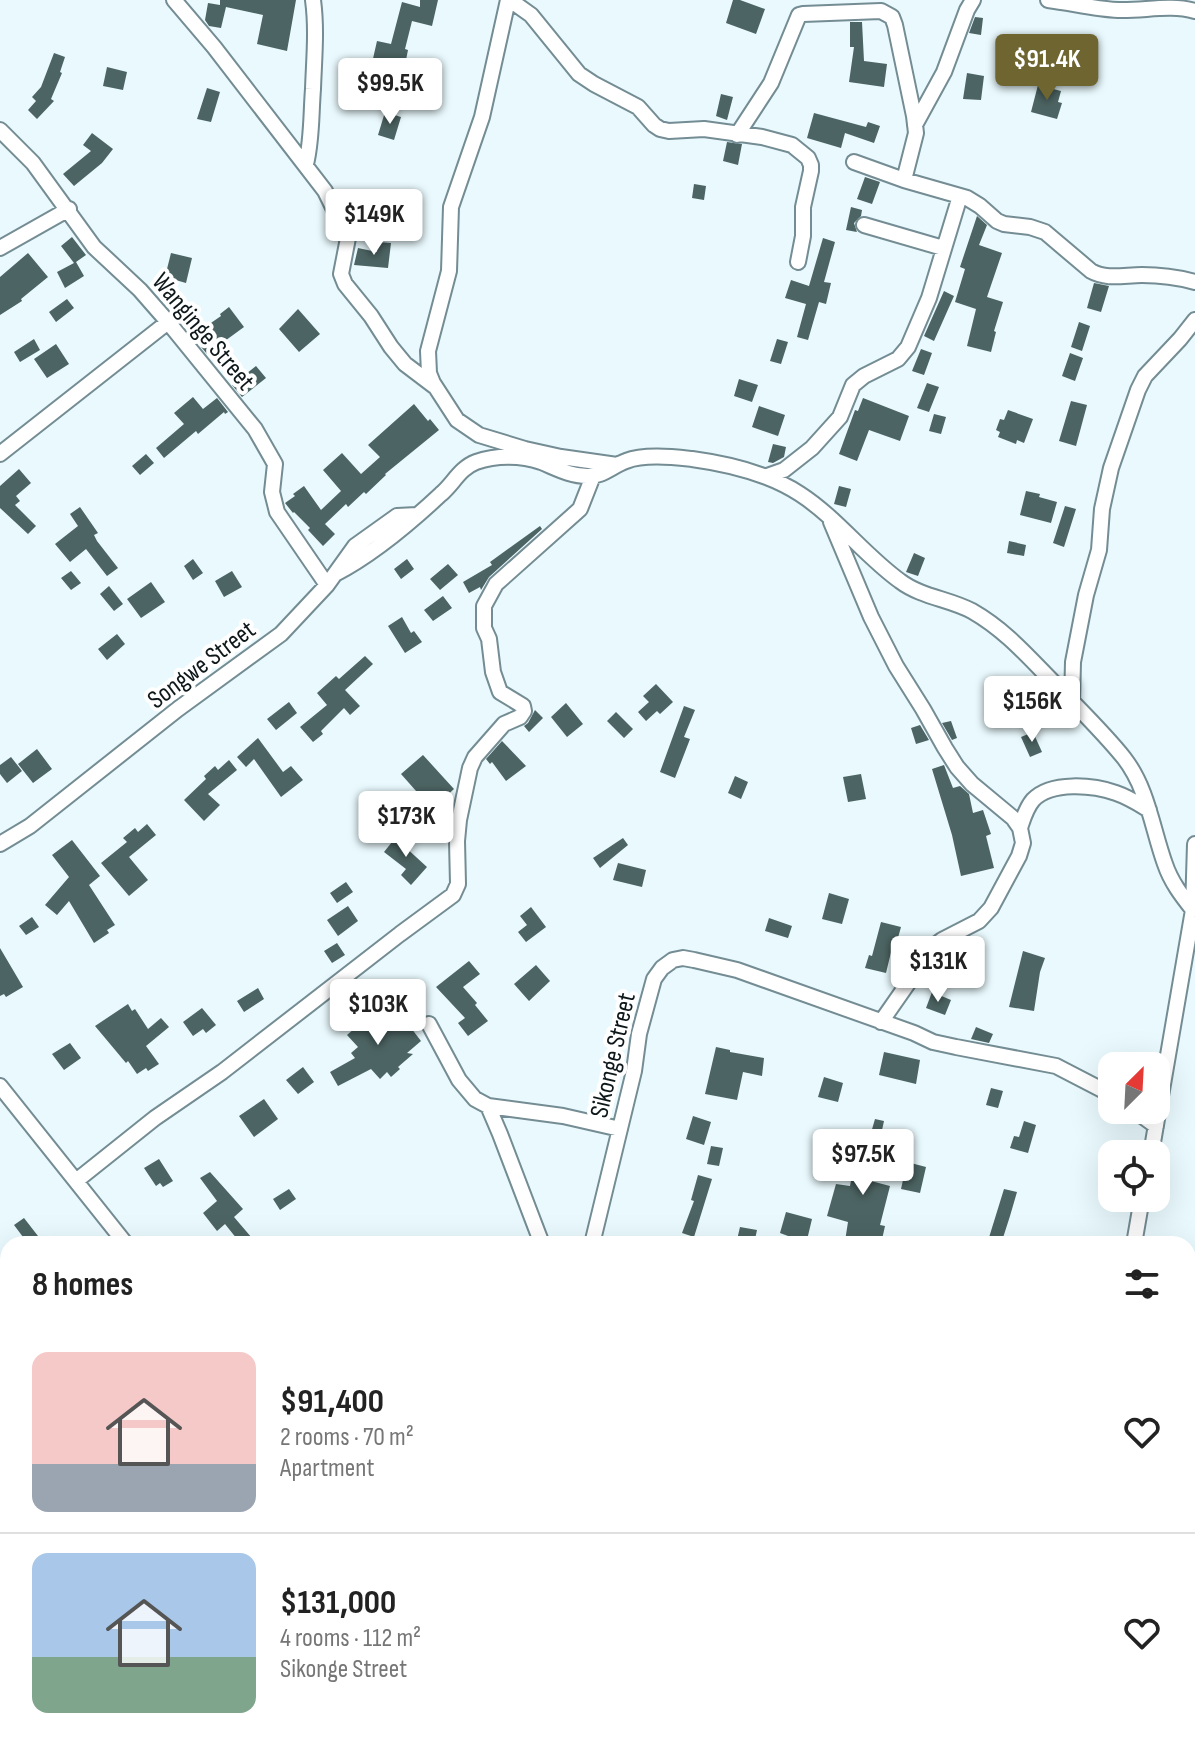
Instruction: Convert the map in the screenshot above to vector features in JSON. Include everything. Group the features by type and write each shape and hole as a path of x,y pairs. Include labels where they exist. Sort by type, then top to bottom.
{"street":[{"path":"174,0 325,191 348,238 341,274 345,284 405,364 437,389"},
{"path":"306,164 310,147 315,40 313,0"},
{"path":"617,465 561,457 479,435 457,420 429,373 428,351 449,271 451,207 482,117 509,0 531,15 579,74 638,107 660,129 704,129 762,137 792,145 808,158 811,165 798,262"},
{"path":"915,125 944,72 973,0"},
{"path":"1048,0 1112,9 1173,8 1195,11"},
{"path":"737,135 771,83 798,17 803,14 881,11 892,17 915,125 915,143 904,180"},
{"name":"Wanginge Street","path":"0,130 33,163 94,247 140,290 255,429 275,464 272,492 277,512 331,580"},
{"path":"854,162 975,202 997,221 1045,232 1099,276 1170,276 1195,282"},
{"path":"767,476 784,470 812,448 840,417 853,385 898,359 908,347 929,298 960,196"},
{"path":"0,248 69,209"},
{"path":"864,225 943,248"},
{"path":"1072,703 1073,662 1086,595 1099,550 1105,489 1111,468 1145,376 1195,320"},
{"path":"0,454 168,322"},
{"name":"Songwe Street","path":"0,844 30,826 175,712 281,634 331,580 348,553 397,516 417,515 444,492 461,471 475,462 489,458 532,459 566,473 593,476"},
{"path":"76,1181 143,1127 222,1072 453,895 458,884 459,820 470,768 475,757 504,724 520,717 524,711 523,706 500,692 484,628 484,606 496,584 580,509 593,476 629,460 691,459 767,476 802,495 906,585 957,604 1011,637 1123,757 1139,783 1171,879 1193,910"},
{"path":"830,518 871,617 896,666 957,767 972,784 1013,818 1020,828 1023,843 991,908 979,921 934,946 881,1022"},
{"path":"1020,828 1035,798 1047,790 1062,787 1114,792 1149,810"},
{"path":"1154,1140 1193,910 1195,844"},
{"name":"Sikonge Street","path":"594,1236 654,979 673,960 683,958 737,970 933,1042 1056,1066 1098,1088"},
{"path":"429,1024 459,1080 475,1099 488,1106 563,1116 620,1129"},
{"path":"0,1086 120,1236"},
{"path":"488,1106 539,1236"},
{"path":"1135,1236 1140,1212"}],"building":[{"path":"220,0 296,0 287,51 257,44 263,15 226,7 221,28 209,26 205,20 208,3 220,5"},
{"path":"420,0 438,0 432,26 412,21 404,70 372,63 377,41 391,44 402,2 420,7"},
{"path":"733,0 765,9 756,34 726,23"},
{"path":"975,17 983,18 981,35 969,33"},
{"path":"850,22 862,22 864,61 887,64 884,87 849,82 854,47 850,47"},
{"path":"1014,39 1016,70 999,71 998,40"},
{"path":"54,53 65,57 62,73 51,99 54,101 37,119 28,110 36,101 32,97 41,87"},
{"path":"107,67 127,72 123,90 103,86"},
{"path":"967,73 984,76 981,100 963,99"},
{"path":"1038,85 1061,91 1058,102 1062,103 1057,119 1031,112"},
{"path":"207,88 220,92 211,122 197,119"},
{"path":"721,94 733,97 727,120 716,116"},
{"path":"385,112 401,117 394,140 378,135"},
{"path":"814,113 866,127 868,122 880,126 874,143 845,133 841,148 807,138"},
{"path":"92,133 113,149 102,163 74,186 63,174 91,151 83,145"},
{"path":"727,142 742,144 738,165 723,161"},
{"path":"865,177 880,182 872,204 857,199"},
{"path":"694,184 706,186 704,200 692,198"},
{"path":"851,207 862,210 854,223 857,232 846,230"},
{"path":"977,216 987,225 979,245 1002,253 987,297 1003,302 991,352 967,346 976,309 955,302 965,269 960,267"},
{"path":"72,237 86,255 76,262 84,276 65,288 57,272 74,263 61,246"},
{"path":"823,238 835,242 824,282 831,283 826,304 819,302 808,340 797,337 806,304 785,298 791,280 809,286"},
{"path":"378,242 391,243 388,268 354,265 358,248 377,252"},
{"path":"28,253 48,277 22,301 0,315 0,277"},
{"path":"171,253 192,258 186,283 165,277"},
{"path":"1094,283 1109,286 1101,312 1087,308"},
{"path":"944,291 954,296 934,341 924,336"},
{"path":"67,299 74,308 56,322 49,312"},
{"path":"229,307 244,327 207,354 192,336"},
{"path":"298,309 320,334 299,352 279,329"},
{"path":"1079,322 1090,326 1082,351 1071,347"},
{"path":"34,339 40,350 20,362 14,352"},
{"path":"777,339 788,342 781,364 770,361"},
{"path":"56,344 69,364 47,378 34,359"},
{"path":"921,349 932,353 924,375 912,371"},
{"path":"1070,353 1083,358 1075,381 1062,376"},
{"path":"256,366 266,378 242,397 232,385"},
{"path":"739,379 758,385 752,402 734,396"},
{"path":"927,383 939,387 929,412 917,408"},
{"path":"193,397 203,409 217,398 228,412 198,434 196,431 164,458 156,448 184,424 174,413"},
{"path":"863,398 909,416 900,441 869,430 857,461 839,454 855,410 858,411"},
{"path":"1071,401 1087,405 1076,446 1059,441"},
{"path":"414,404 439,430 385,474 366,494 364,492 348,507 346,504 325,524 335,534 323,546 285,503 304,486 321,510 341,491 323,470 342,453 361,474 380,457 368,445"},
{"path":"759,406 785,415 778,436 752,427"},
{"path":"1008,410 1033,419 1024,443 1017,440 1016,444 998,437 1000,432 996,430 1000,419 1004,420"},
{"path":"934,414 946,417 941,434 929,431"},
{"path":"773,444 786,447 784,457 773,463 768,462"},
{"path":"146,454 154,463 140,475 132,466"},
{"path":"19,469 31,483 16,496 20,501 15,505 36,526 28,534 0,508 0,486"},
{"path":"839,486 851,489 846,507 834,504"},
{"path":"1026,491 1057,502 1051,523 1020,515"},
{"path":"1065,506 1076,509 1064,547 1053,543"},
{"path":"80,507 98,533 94,535 97,541 118,568 107,576 86,549 70,562 55,544 78,526 70,514"},
{"path":"540,526 542,529 489,577 481,590 480,587 469,593 463,582 492,565 490,562"},
{"path":"1009,541 1026,545 1024,556 1007,553"},
{"path":"914,553 925,558 918,576 906,572"},
{"path":"193,559 203,573 193,580 184,566"},
{"path":"407,559 414,569 401,579 394,569"},
{"path":"448,564 458,575 440,590 430,579"},
{"path":"71,571 81,583 71,590 61,578"},
{"path":"232,571 242,587 224,597 215,581"},
{"path":"151,582 165,602 141,618 127,599"},
{"path":"109,586 123,604 114,611 100,594"},
{"path":"443,596 452,608 433,621 424,610"},
{"path":"402,617 411,633 414,631 422,642 405,653 388,626"},
{"path":"117,634 125,644 107,660 98,649"},
{"path":"365,656 373,664 345,690 360,706 350,715 344,708 313,742 300,727 327,705 317,693"},
{"path":"656,684 673,702 646,721 638,712 649,702 643,696"},
{"path":"289,702 297,713 276,730 267,719"},
{"path":"566,703 583,724 567,737 551,717"},
{"path":"684,706 695,710 684,737 690,739 675,778 660,772"},
{"path":"535,710 543,718 529,732 524,726"},
{"path":"616,712 633,729 624,738 607,721"},
{"path":"951,721 957,738 952,740 942,723"},
{"path":"920,725 929,740 916,744 911,728"},
{"path":"1033,732 1042,752 1030,757 1021,737"},
{"path":"258,738 283,772 291,766 303,780 281,797 254,759 246,767 237,757"},
{"path":"502,741 526,766 506,781 492,762 490,764 486,759"},
{"path":"37,749 52,769 33,783 18,764"},
{"path":"423,755 454,789 432,809 401,774"},
{"path":"11,757 22,771 7,783 0,774 0,765"},
{"path":"229,760 237,770 208,794 220,805 204,821 184,800 215,766 218,770"},
{"path":"944,765 953,788 960,786 969,794 973,813 983,810 991,834 986,836 994,868 961,876 932,769"},
{"path":"861,774 866,799 848,802 843,777"},
{"path":"735,776 748,782 741,799 728,793"},
{"path":"147,824 156,835 129,857 148,880 129,896 101,863 127,842 123,838 135,828 138,832"},
{"path":"400,832 409,840 404,846 427,867 411,885 401,875 406,869 384,852"},
{"path":"623,838 628,845 600,868 593,858"},
{"path":"72,840 100,876 89,885 115,925 94,943 69,901 57,915 45,905 69,877 52,855"},
{"path":"618,863 646,870 642,887 613,880"},
{"path":"346,882 353,892 337,903 330,893"},
{"path":"829,893 849,899 842,924 822,919"},
{"path":"348,906 358,921 338,936 327,920"},
{"path":"531,907 546,927 526,942 518,932 527,925 520,916"},
{"path":"32,917 39,927 26,935 19,926"},
{"path":"769,918 792,926 788,938 765,931"},
{"path":"881,922 901,927 886,973 865,968 869,955 872,956"},
{"path":"337,943 345,955 332,963 324,951"},
{"path":"949,947 966,954 961,965 945,958"},
{"path":"0,948 23,987 6,997 4,994 0,996"},
{"path":"1023,951 1045,958 1034,1011 1009,1007"},
{"path":"469,961 480,974 463,987 488,1021 468,1036 458,1023 465,1018 436,987"},
{"path":"536,965 550,981 529,1001 514,984"},
{"path":"258,988 264,999 244,1012 237,1001"},
{"path":"932,992 951,1000 945,1015 926,1008"},
{"path":"384,1003 400,1023 405,1027 408,1024 421,1041 407,1053 413,1054 391,1077 387,1072 380,1079 371,1069 338,1086 330,1072 355,1058 351,1053 358,1047 347,1035"},
{"path":"128,1004 148,1029 161,1018 169,1027 146,1046 159,1064 137,1074 95,1026"},
{"path":"202,1008 216,1025 206,1033 203,1029 193,1036 183,1022"},
{"path":"976,1027 993,1034 989,1043 971,1039"},
{"path":"70,1043 81,1058 64,1070 52,1054"},
{"path":"716,1047 764,1058 762,1076 743,1072 737,1100 705,1094"},
{"path":"884,1052 920,1060 916,1084 879,1075"},
{"path":"303,1067 314,1082 298,1094 286,1080"},
{"path":"824,1077 843,1083 838,1102 818,1097"},
{"path":"991,1088 1003,1091 998,1108 986,1105"},
{"path":"264,1099 278,1119 254,1137 239,1116"},
{"path":"693,1116 711,1122 704,1145 686,1139"},
{"path":"875,1119 884,1121 871,1181 890,1186 880,1225 885,1226 883,1236 846,1236 848,1222 827,1216 836,1184 850,1186 854,1165 860,1166"},
{"path":"1024,1121 1036,1125 1028,1153 1010,1148 1014,1136 1019,1137"},
{"path":"711,1146 723,1148 719,1166 707,1164"},
{"path":"159,1159 173,1181 163,1187 160,1183 156,1186 144,1168"},
{"path":"907,1162 926,1167 920,1193 901,1189"},
{"path":"210,1172 243,1209 234,1217 250,1236 235,1236 225,1224 217,1231 203,1213 217,1201 200,1178"},
{"path":"698,1175 712,1179 694,1236 682,1233 694,1201 691,1200"},
{"path":"289,1189 296,1199 280,1210 273,1199"},
{"path":"1004,1189 1017,1192 1004,1236 989,1236"},
{"path":"786,1212 812,1219 808,1236 780,1233"},
{"path":"24,1218 38,1236 22,1236 14,1225"},
{"path":"740,1227 757,1230 756,1236 738,1236"}]}
